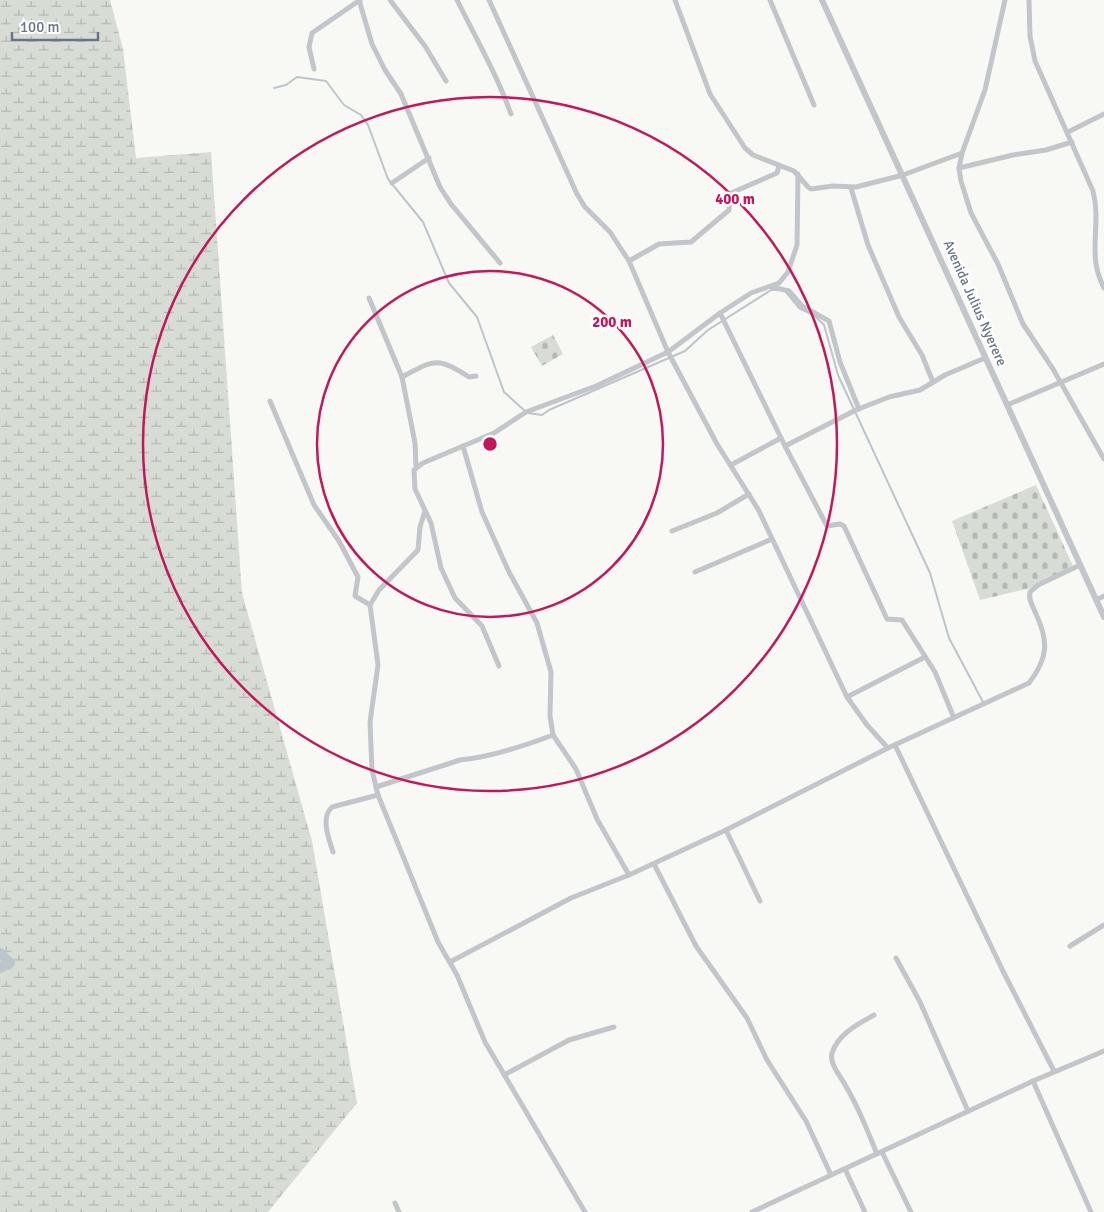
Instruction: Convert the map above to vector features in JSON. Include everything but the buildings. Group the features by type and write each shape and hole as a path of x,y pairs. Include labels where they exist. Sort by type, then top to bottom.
{"street":[{"path":"314,69 309,47 310,36 348,3 360,0 372,44 400,94 440,187 451,204 500,263"},
{"path":"390,0 424,46 446,81"},
{"path":"457,0 500,84 511,114"},
{"path":"489,0 577,194 585,208 610,232 629,261 668,352 717,444 749,494 848,697 867,726 888,748"},
{"path":"675,0 704,81 714,101 748,151 798,174 811,189 834,186 850,188 903,174 962,153"},
{"path":"770,0 814,105"},
{"path":"1005,0 985,90 962,153 959,168 960,182 971,212 998,264 1023,324 1060,382 1104,458"},
{"path":"1029,0 1030,36 1035,61 1068,132 1095,200 1094,263 1104,288"},
{"name":"Avenida Julius Nyerere","path":"825,1 985,358 1104,617"},
{"path":"1068,132 1104,114"},
{"path":"959,168 1013,155 1046,150 1072,142"},
{"path":"392,183 429,158"},
{"path":"629,261 659,244 691,242 729,210 731,193 777,172 779,166"},
{"path":"416,467 502,428 526,412 596,386 668,352 720,313 764,287 779,283 788,272 797,245 798,174"},
{"path":"850,188 868,246 899,317 922,355 933,382"},
{"path":"764,287 780,288 789,291 802,306 829,321 840,362 859,409"},
{"path":"369,298 402,377 415,443 416,467 413,473 414,484 431,523 441,568 455,598 482,626 499,666"},
{"path":"720,313 785,446 827,526 840,524 844,526 887,619 902,620 935,672 954,718"},
{"path":"785,446 859,409 889,397 920,390 985,358"},
{"path":"402,377 433,362 456,367 470,377 476,376"},
{"path":"1007,405 1104,364"},
{"path":"270,401 314,505 339,541 358,577 355,596 370,605"},
{"path":"731,466 781,438"},
{"path":"463,446 482,512 508,572 537,623 551,672 550,716 553,735 576,769 597,819 629,875"},
{"path":"672,532 717,513 749,494"},
{"path":"425,511 420,527 418,550 379,590 370,605 378,665 370,722 372,770 378,795 438,942 450,962 485,1042 585,1212"},
{"path":"695,572 772,539"},
{"path":"450,962 571,898 654,864 726,830 888,748 1028,683 1041,665 1045,652 1044,633 1030,602 1030,592 1038,585 1080,565"},
{"path":"1096,600 1104,596"},
{"path":"848,697 925,657"},
{"path":"376,787 460,760 526,746 553,735"},
{"path":"895,745 1002,969 1054,1071"},
{"path":"333,852 325,817 328,811 332,807 378,795"},
{"path":"726,830 760,901"},
{"path":"654,864 696,946 747,1018 767,1060 806,1121 831,1175"},
{"path":"1070,946 1104,925"},
{"path":"896,958 920,1002 968,1112"},
{"path":"874,1015 846,1033 833,1051 831,1059 835,1069 849,1090 911,1212"},
{"path":"504,1075 569,1040 614,1027"},
{"path":"752,1212 1032,1081 1104,1051"},
{"path":"1032,1081 1091,1212"},
{"path":"845,1169 865,1212"},
{"path":"395,1203 399,1212"}],"green space":[{"path":"0,0 110,0 123,49 136,158 211,152 242,593 312,841 357,1103 268,1212 0,1212"},
{"path":"553,335 563,354 542,366 531,347"},
{"path":"1036,485 1073,566 1027,589 980,600 952,521"}],"waterway":[{"path":"274,88 286,85 297,77 326,81 344,105 361,115 368,125 388,179 423,222 449,283 477,317 504,392 525,411"},
{"path":"528,413 542,415 549,410 685,351 708,330 771,290 777,290"},
{"path":"786,292 799,308 815,316 824,325 838,375 930,573 949,638 983,702"},
{"path":"0,953 10,963 0,968"}]}
